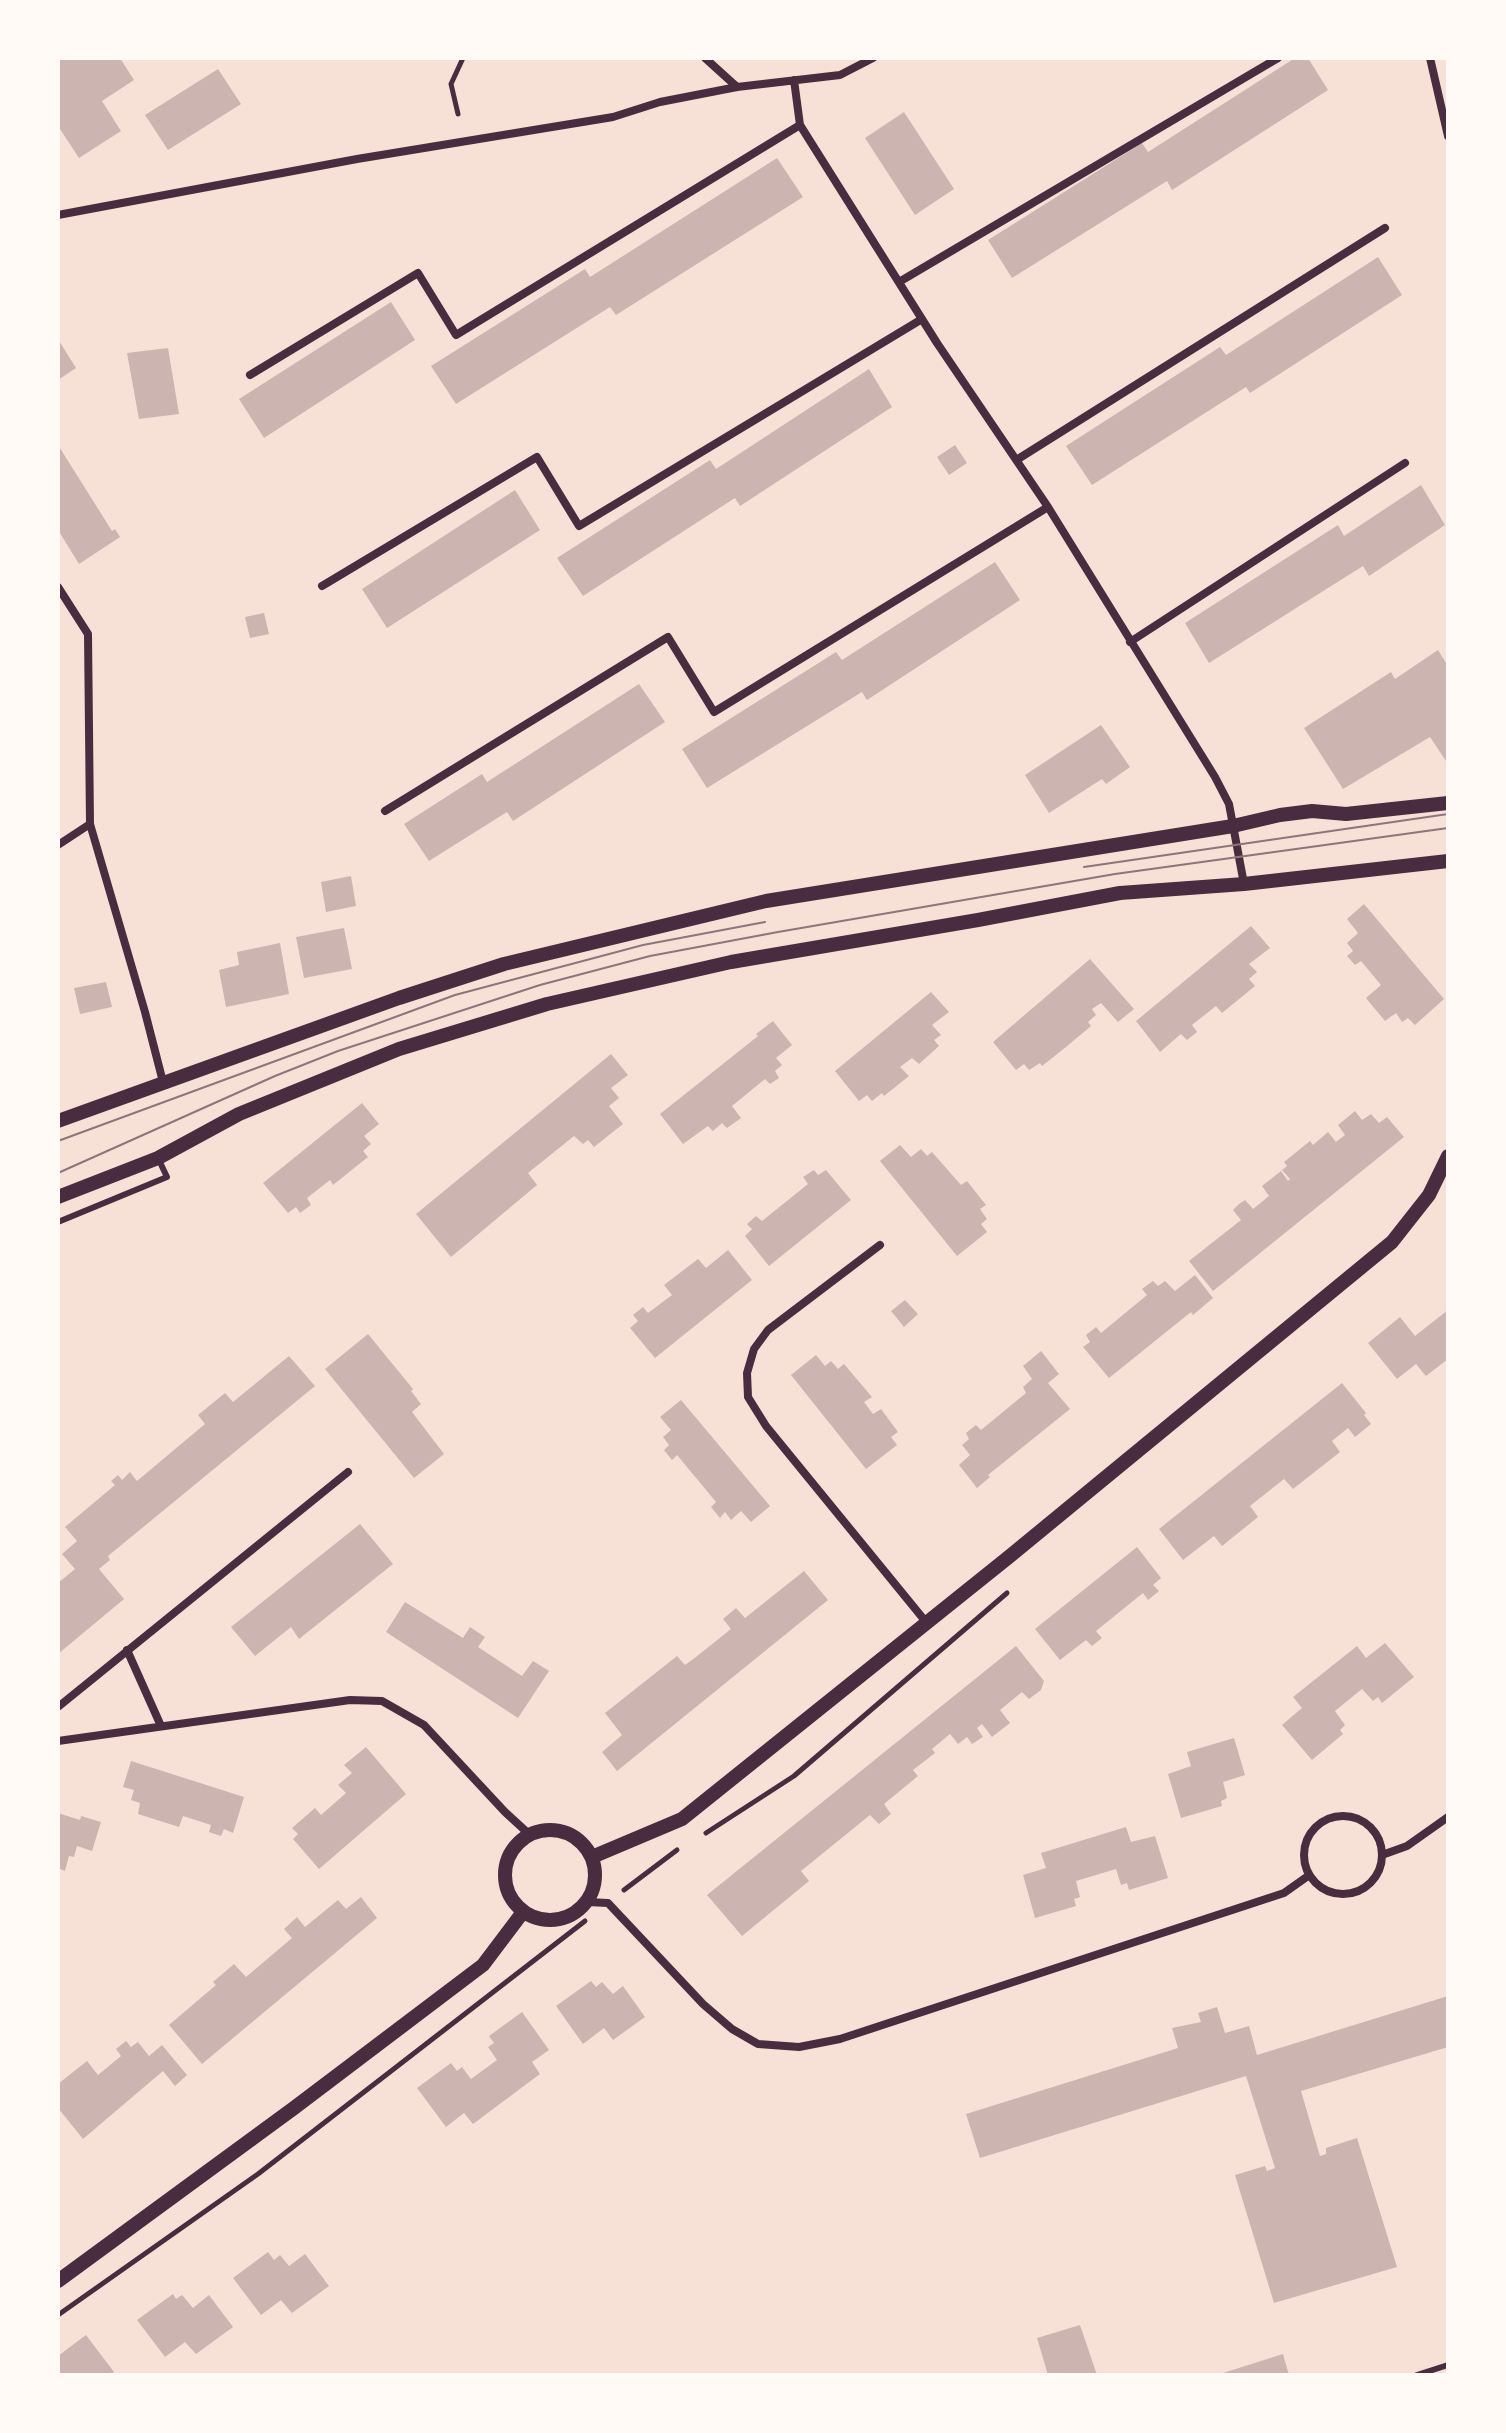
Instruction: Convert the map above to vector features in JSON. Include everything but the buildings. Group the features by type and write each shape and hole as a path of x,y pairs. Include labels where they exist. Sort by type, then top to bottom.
{"street":[{"path":"705,58 737,87"},
{"path":"58,215 357,159 613,117 660,102 737,87 840,75 873,58"},
{"path":"899,282 1278,58"},
{"path":"1430,58 1448,136"},
{"path":"794,80 800,125 922,319 1018,459 1215,777 1229,804 1244,884"},
{"path":"250,375 418,273 456,335 800,125"},
{"path":"1018,459 1385,228"},
{"path":"322,586 537,457 579,526 922,319"},
{"path":"1130,642 1405,463"},
{"path":"385,811 668,637 714,712 1048,507"},
{"path":"58,587 88,634 90,824 163,1082"},
{"path":"58,1121 399,998 504,964 766,901 1233,826 1280,815 1312,811 1346,814 1448,803"},
{"path":"58,845 90,824"},
{"path":"58,1197 158,1158 239,1114 399,1049 547,1004 731,962 1120,893 1244,884 1448,861"},
{"path":"592,1857 682,1819 1022,1546 1392,1242 1429,1195 1448,1156"},
{"path":"880,1245 768,1330 754,1349 747,1373 748,1397 766,1426 926,1622"},
{"path":"58,1707 348,1472"},
{"path":"127,1650 161,1726"},
{"path":"58,1741 350,1700 382,1701 424,1725 529,1834"},
{"path":"1342,1815 1373,1829 1380,1841 1382,1855 1378,1872 1368,1885 1355,1893 1336,1894 1317,1885 1308,1876 1303,1854 1307,1837 1319,1824 1342,1815"},
{"path":"1382,1855 1407,1846 1448,1817"},
{"path":"558,1830 572,1835 584,1844 592,1857 596,1872 594,1887 587,1902 564,1919 536,1918 523,1912 506,1887 508,1856 529,1834 558,1830"},
{"path":"587,1902 608,1903 703,2004 732,2029 758,2044 799,2047 840,2039 1284,1893 1308,1876"},
{"path":"58,2281 483,1965 523,1912"}],"lane":[{"path":"58,1222 167,1177 158,1158"},
{"path":"1417,2375 1448,2365"}],"path":[{"path":"458,114 451,84 463,58"}],"tram line":[{"path":"1084,867 1448,814"},
{"path":"58,1173 338,1051 540,985 650,956 1115,874 1448,828"},
{"path":"58,1141 455,995 643,945 765,922"}]}
